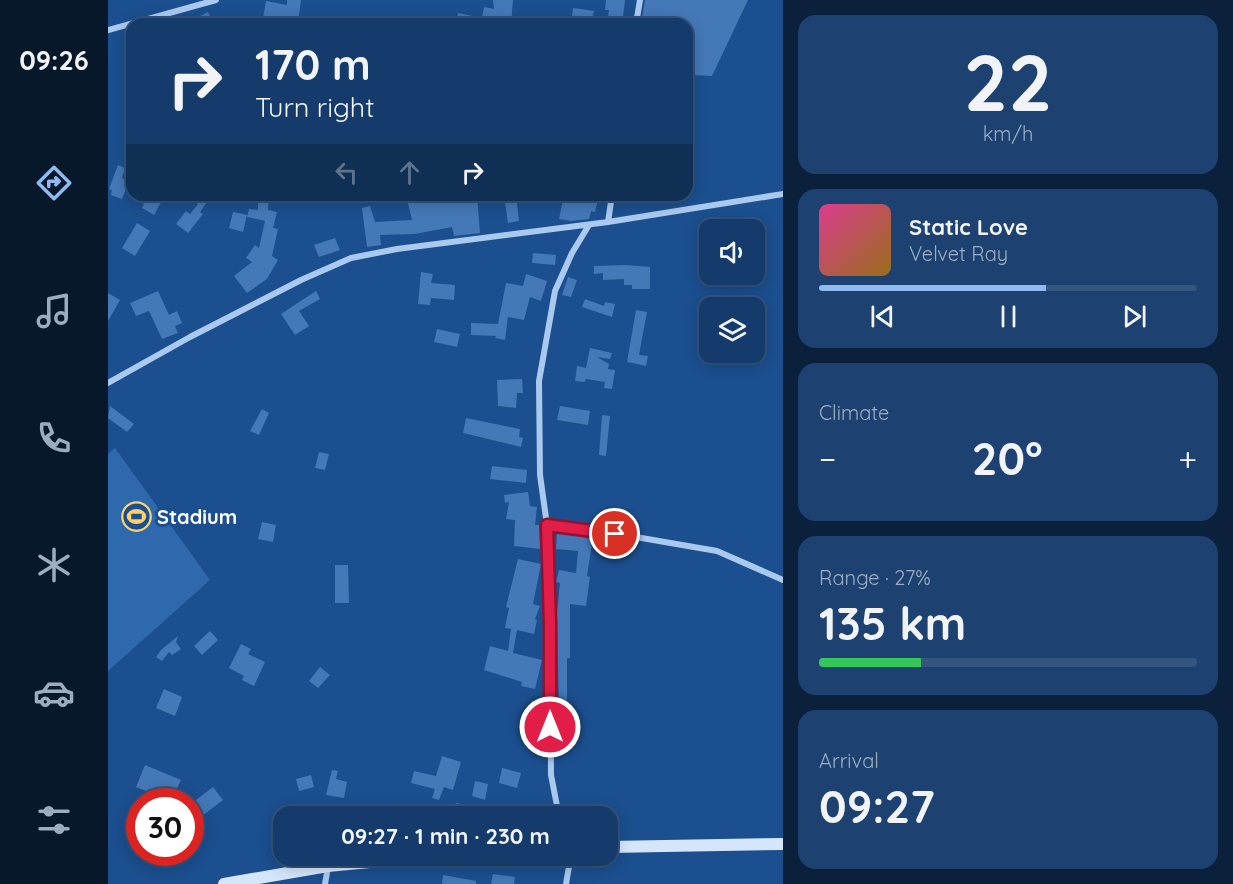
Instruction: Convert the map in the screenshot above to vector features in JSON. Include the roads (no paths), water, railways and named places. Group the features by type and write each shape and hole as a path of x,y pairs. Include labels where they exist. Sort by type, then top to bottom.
{"main road":[{"path":"618,847 783,844"},
{"path":"224,884 328,866"}],"street":[{"path":"151,18 216,0"},
{"path":"637,18 640,0"},
{"path":"108,30 126,25"},
{"path":"108,383 190,337 301,280 351,258 397,249 714,207 783,194"},
{"path":"608,222 611,201"},
{"path":"557,806 551,775 547,525 540,475 539,381 555,291 572,252 589,225"},
{"path":"547,525 595,530 717,552 783,580"},
{"path":"325,884 328,866"},
{"path":"567,884 569,866"}],"place":[{"name":"Stadium","path":"136,517"}]}
